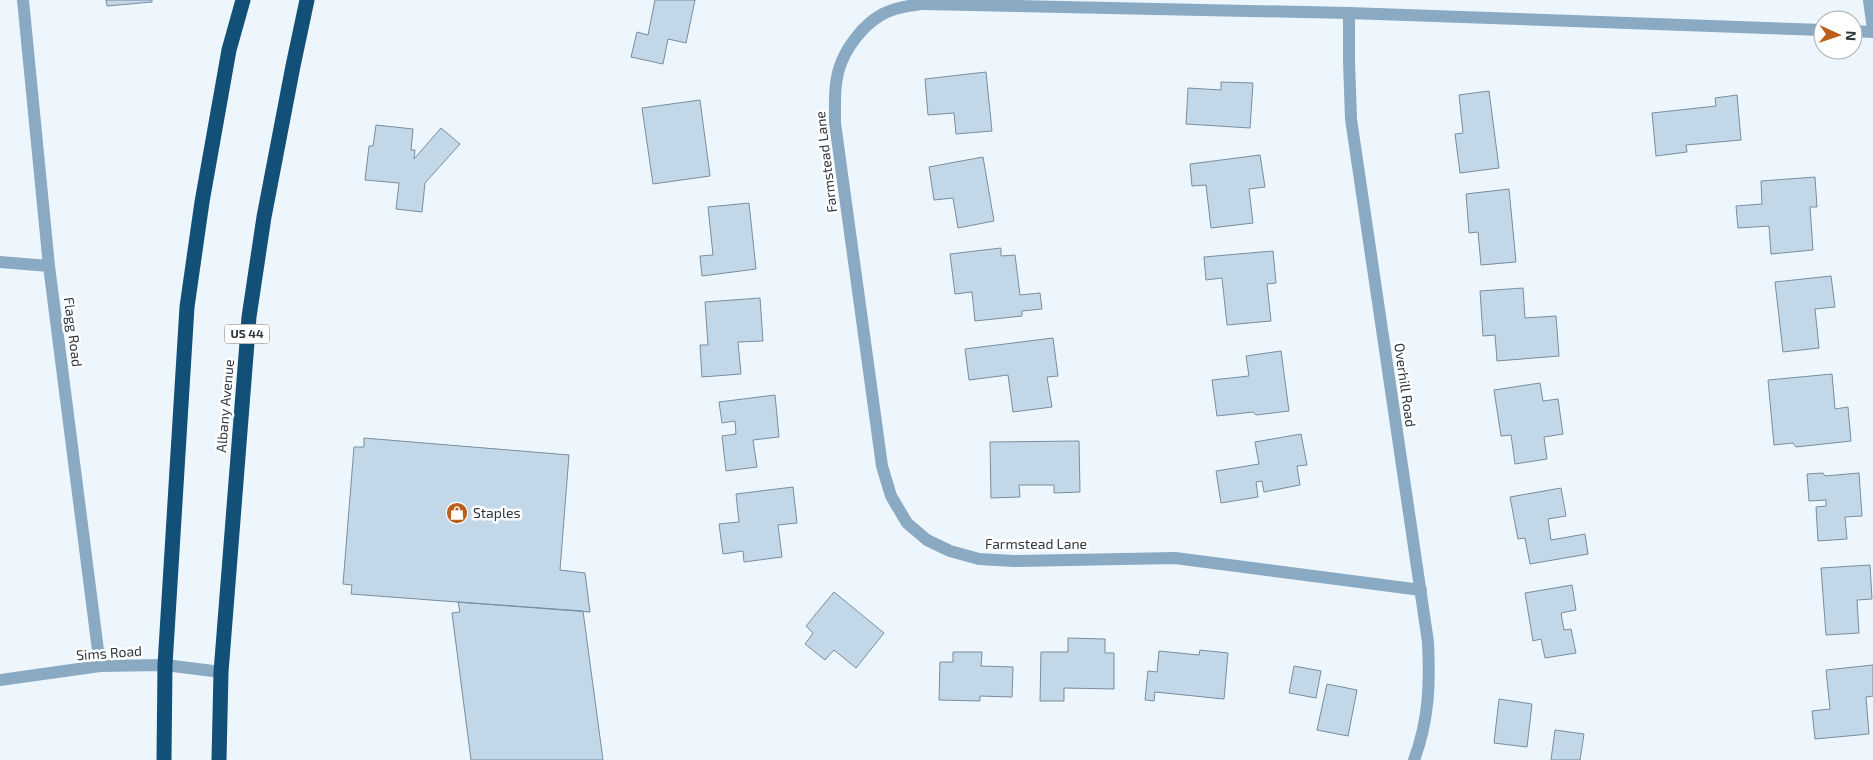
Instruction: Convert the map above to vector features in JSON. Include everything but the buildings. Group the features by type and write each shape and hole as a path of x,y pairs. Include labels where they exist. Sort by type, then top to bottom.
{"highway":[{"path":"164,760 165,665 187,307 202,202 229,50 243,0"},
{"name":"Albany Avenue","path":"219,760 221,672 249,317 268,198 307,0"}],"street":[{"name":"Flagg Road","path":"23,0 49,266 100,666"},
{"path":"1869,0 1873,31"},
{"name":"Farmstead Lane","path":"1420,590 1174,558 1014,561 979,558 950,551 927,540 907,523 891,496 882,466 835,123 835,96 839,68 849,47 864,29 881,15 902,7 922,4 1349,13 1813,30"},
{"name":"Overhill Road","path":"1349,13 1351,119 1428,642 1430,680 1427,715 1414,760"},
{"path":"0,262 49,266"},
{"name":"Sims Road","path":"0,680 100,666 165,665 221,672"}],"place":[{"name":"Staples","path":"457,513"}]}
